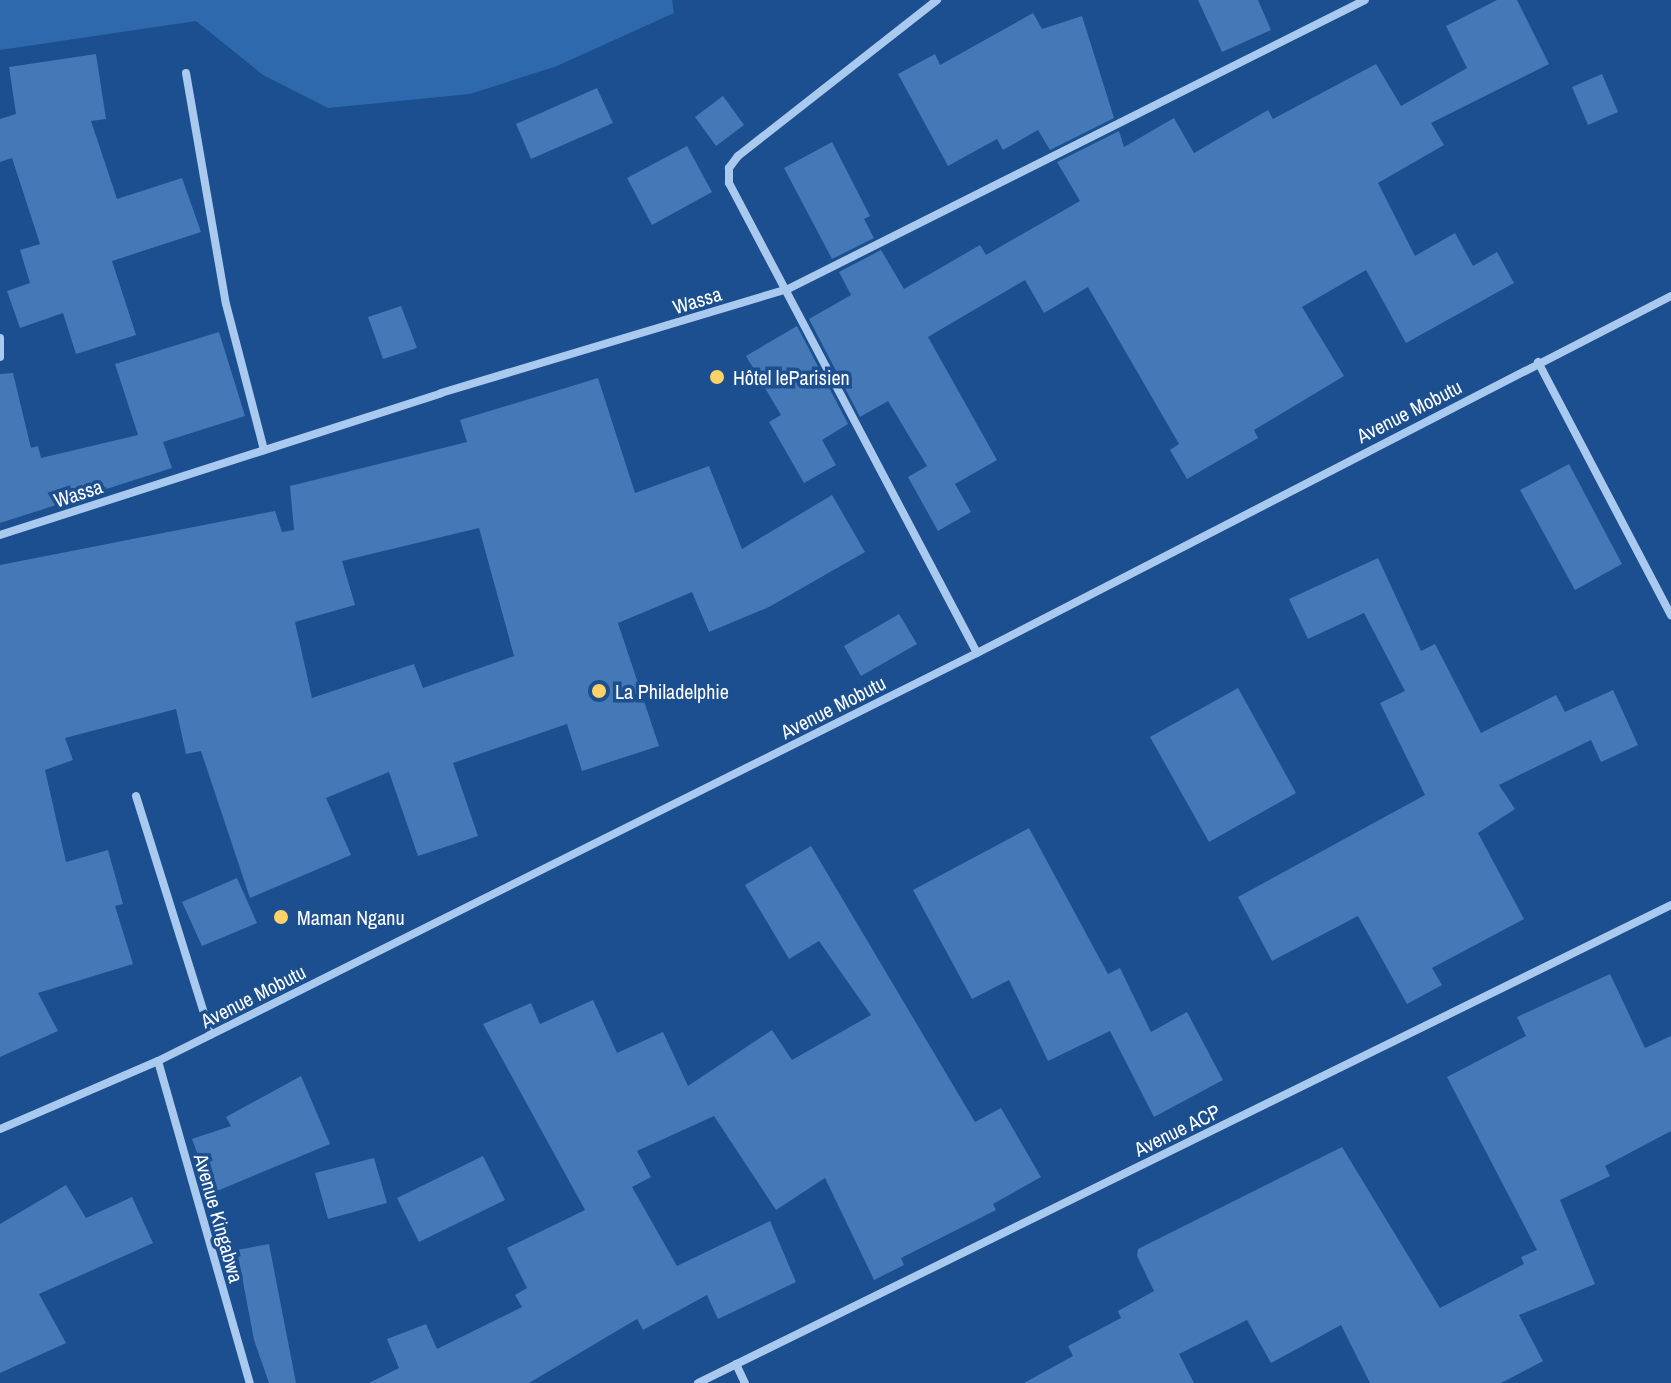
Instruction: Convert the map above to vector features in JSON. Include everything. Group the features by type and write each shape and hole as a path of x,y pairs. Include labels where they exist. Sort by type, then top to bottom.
{"street":[{"path":"937,0 738,156 729,168 729,183 788,289 977,653"},
{"name":"Wassa","path":"0,535 264,450 788,289 1365,0"},
{"path":"186,73 226,304 264,450"},
{"name":"Avenue Mobutu","path":"0,1129 211,1035 977,653 1671,296"},
{"path":"0,338 0,357"},
{"path":"1538,362 1671,615"},
{"path":"136,796 211,1035"},
{"name":"Avenue ACP","path":"698,1383 1671,905"},
{"name":"Avenue Kingabwa","path":"158,1061 250,1383"},
{"path":"736,1364 745,1383"}],"shaded area":[{"path":"0,0 672,0 674,13 557,66 470,94 328,108 263,75 196,21 0,50"}],"building":[{"path":"1198,0 1258,0 1271,30 1222,52"},
{"path":"1497,0 1517,0 1549,64 1431,123 1444,145 1378,183 1415,256 1455,233 1473,266 1497,252 1514,283 1406,343 1366,270 1302,307 1344,376 1254,430 1258,438 1187,479 1170,450 1179,444 1088,287 1044,313 1025,280 928,337 997,460 955,484 971,512 938,531 908,477 927,466 888,401 860,417 809,319 851,295 839,272 881,250 904,289 980,245 986,255 1080,201 1057,162 1119,131 1124,147 1174,118 1194,153 1268,110 1273,119 1376,64 1401,106 1467,68 1446,26"},
{"path":"1033,13 1042,29 1082,16 1114,118 1050,150 1038,130 1003,150 997,139 948,166 898,74 935,54 940,65"},
{"path":"96,54 106,119 91,121 117,199 182,178 201,232 112,261 136,335 76,354 63,313 20,328 7,291 30,283 20,250 40,244 12,158 0,162 0,119 16,114 9,67"},
{"path":"1602,74 1618,112 1588,125 1572,87"},
{"path":"597,88 613,123 531,159 516,124"},
{"path":"723,96 744,125 716,146 695,117"},
{"path":"832,142 870,216 864,219 874,238 832,259 784,168"},
{"path":"687,146 712,192 652,225 627,178"},
{"path":"401,306 417,348 383,359 368,317"},
{"path":"797,326 848,424 822,440 836,465 804,483 769,422 781,415 746,356"},
{"path":"219,332 245,416 163,442 172,468 0,523 0,374 13,373 31,448 38,446 41,458 138,435 115,364"},
{"path":"598,378 635,493 709,466 742,549 832,495 865,552 769,607 709,632 692,592 618,623 659,746 582,771 567,724 453,763 478,836 418,856 389,772 326,798 351,855 250,898 201,751 186,754 176,709 65,738 73,760 45,770 66,862 108,850 123,904 115,906 133,964 38,993 58,1031 0,1057 0,565 275,511 282,532 294,530 290,486 467,442 460,420","holes":["479,528 514,656 423,688 414,664 312,698 295,622 355,605 342,561"]},
{"path":"1569,464 1622,564 1575,590 1520,490"},
{"path":"1378,558 1421,651 1435,644 1481,733 1556,695 1565,712 1613,690 1638,745 1601,762 1591,740 1499,785 1515,809 1478,833 1524,919 1432,968 1442,985 1407,1004 1358,916 1272,961 1238,897 1425,795 1380,703 1405,691 1364,613 1308,639 1289,599"},
{"path":"899,614 917,644 861,676 844,646"},
{"path":"1238,688 1296,793 1209,842 1150,737"},
{"path":"1029,828 1108,974 1120,968 1151,1032 1187,1012 1223,1080 1154,1117 1110,1031 1048,1061 1009,980 972,999 913,890"},
{"path":"811,846 975,1122 1001,1108 1041,1177 993,1204 996,1210 901,1258 904,1265 874,1280 825,1178 776,1210 714,1116 637,1151 651,1177 632,1187 677,1266 770,1221 796,1282 718,1319 707,1295 643,1330 637,1319 529,1383 369,1383 399,1368 387,1339 426,1324 437,1349 522,1307 515,1295 527,1288 507,1248 585,1210 483,1024 531,1003 540,1024 593,1000 617,1053 663,1032 688,1086 772,1030 792,1060 871,1015 819,941 789,959 745,885"},
{"path":"237,878 257,923 202,946 182,902"},
{"path":"1610,974 1645,1048 1671,1036 1671,1131 1605,1166 1610,1176 1560,1200 1595,1284 1519,1315 1543,1361 1501,1383 1370,1383 1341,1325 1271,1363 1247,1320 1179,1354 1194,1383 1024,1383 1073,1356 1068,1346 1121,1318 1118,1311 1154,1291 1137,1256 1138,1249 1342,1147 1440,1308 1524,1264 1521,1257 1537,1250 1447,1077 1526,1036 1517,1017"},
{"path":"301,1076 330,1144 212,1193 192,1139 231,1126 226,1117"},
{"path":"483,1156 505,1200 419,1242 397,1198"},
{"path":"374,1158 387,1203 328,1219 315,1173"},
{"path":"66,1185 86,1218 132,1197 153,1243 39,1294 66,1343 0,1373 0,1224"},
{"path":"269,1244 296,1383 269,1383 254,1340 237,1250"}],"place":[{"name":"Hôtel leParisien","path":"717,377"},
{"name":"La Philadelphie","path":"599,691"},
{"name":"Maman Nganu","path":"281,917"}]}
